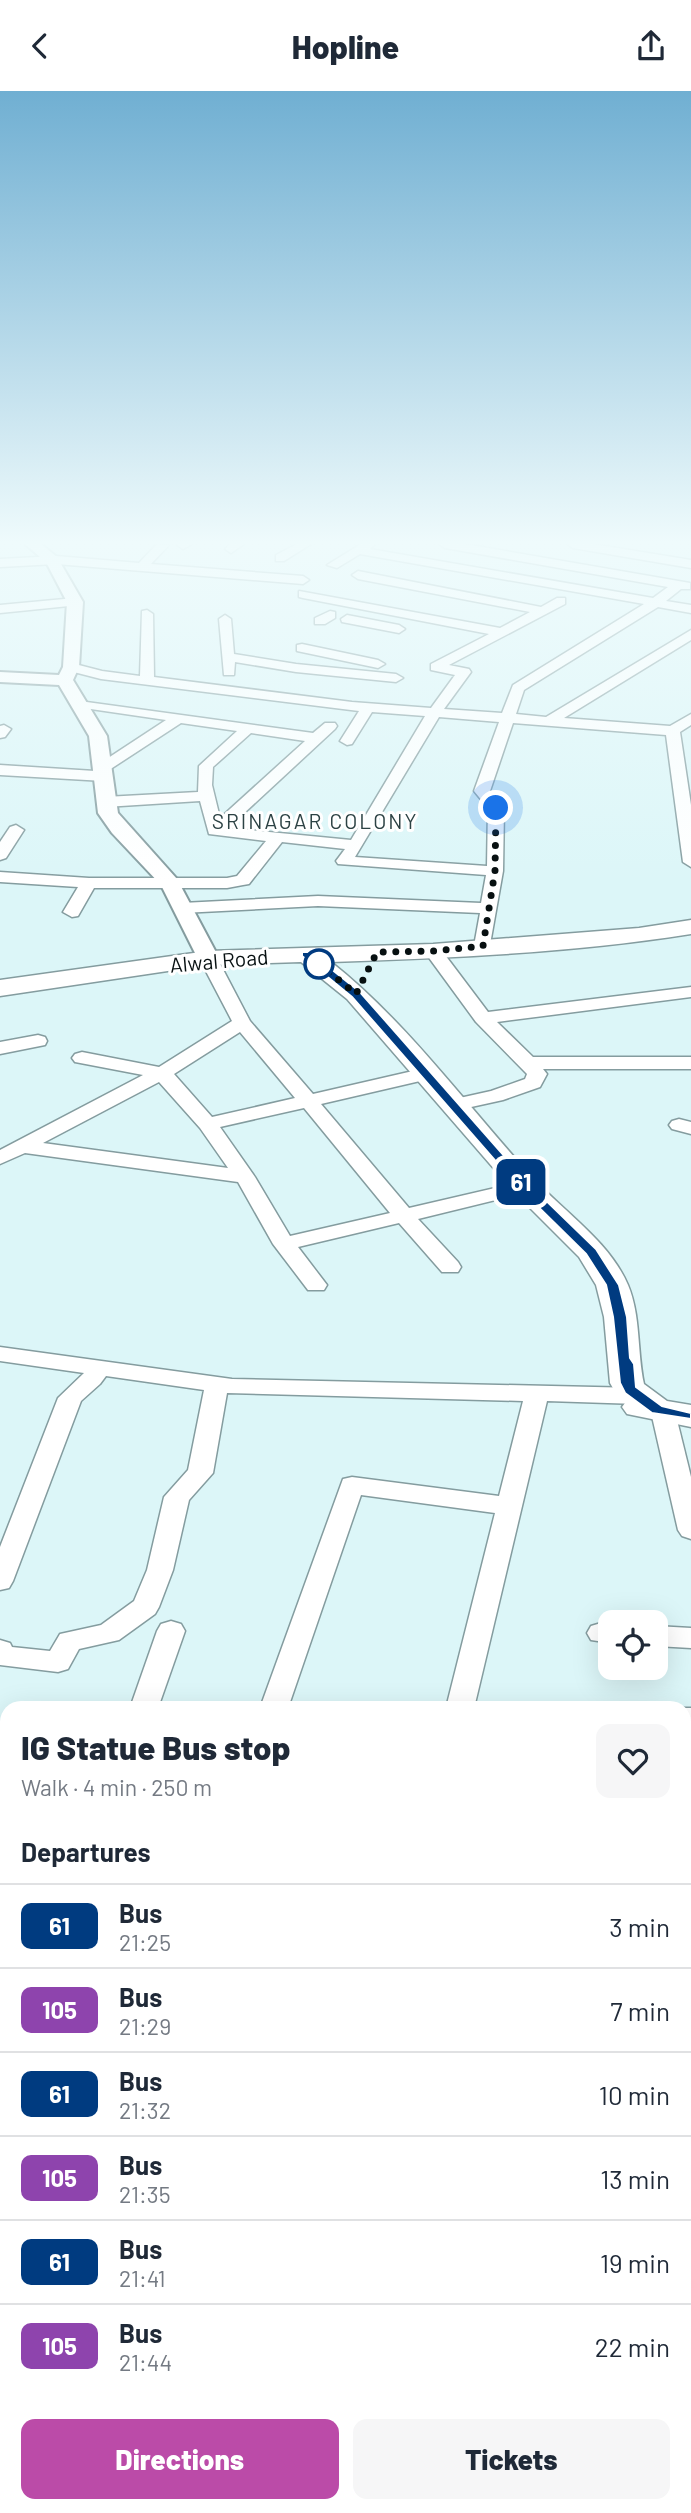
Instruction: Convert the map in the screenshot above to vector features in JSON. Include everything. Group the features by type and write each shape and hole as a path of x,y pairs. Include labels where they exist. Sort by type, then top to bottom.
{"main road":[{"name":"Alwal Road","path":"0,988 208,958 433,951 639,935 691,927"},
{"path":"356,994 377,952"},
{"path":"306,954 356,994 525,1187 592,1252 608,1276 620,1317 627,1383 653,1406"}],"street":[{"path":"70,657 68,674 77,703 98,736 104,802 108,813 119,829 170,883 242,1023 311,1101 403,1217 450,1267"},
{"path":"147,657 147,680"},
{"path":"228,657 230,691"},
{"path":"228,657 296,668 398,673 337,657"},
{"path":"296,668 299,657"},
{"path":"452,657 436,667 464,671 344,861 495,871"},
{"path":"483,946 495,871 496,808 482,791 518,688 568,657"},
{"path":"549,721 653,657"},
{"path":"0,677 101,675 368,708 673,731 691,718"},
{"path":"77,703 176,720 315,738"},
{"path":"347,741 368,708"},
{"path":"0,770 102,773 176,720"},
{"path":"215,831 330,726"},
{"path":"215,831 204,785 206,766 246,730"},
{"path":"673,731 691,862"},
{"path":"104,802 208,796"},
{"path":"0,855 16,830"},
{"path":"215,831 356,845"},
{"path":"0,877 89,883 243,880 276,839"},
{"path":"72,912 89,883"},
{"path":"182,908 318,901 487,908"},
{"path":"433,951 483,1018 537,1074 533,1083 496,1096 453,1105"},
{"path":"483,1018 691,992"},
{"path":"0,1158 162,1073 242,1023"},
{"path":"0,1048 38,1041"},
{"path":"82,1058 162,1073 207,1124 245,1177 284,1244 316,1285"},
{"path":"528,1063 691,1063"},
{"path":"207,1124 426,1074"},
{"path":"25,1147 245,1177"},
{"path":"284,1244 525,1187"},
{"path":"0,1354 217,1384 536,1395 653,1406 691,1530"},
{"path":"0,1581 70,1398 92,1379 98,1368"},
{"path":"0,1650 2,1657 58,1662 70,1641 109,1633 145,1607 160,1570 177,1497 200,1473 217,1384"},
{"path":"462,1701 536,1395"},
{"path":"276,1701 352,1485 508,1506"},
{"path":"146,1701 171,1631"},
{"path":"668,1637 691,1638"}],"bus line":[{"name":"61","path":"306,954 356,994 525,1187 592,1252 612,1285 620,1317 627,1383 631,1390 657,1410 691,1416"}],"district":[{"name":"SRINAGAR COLONY","path":"315,820"}],"route":[{"path":"319,964 356,994 377,952 433,951 483,946 495,871 496,808"}]}
